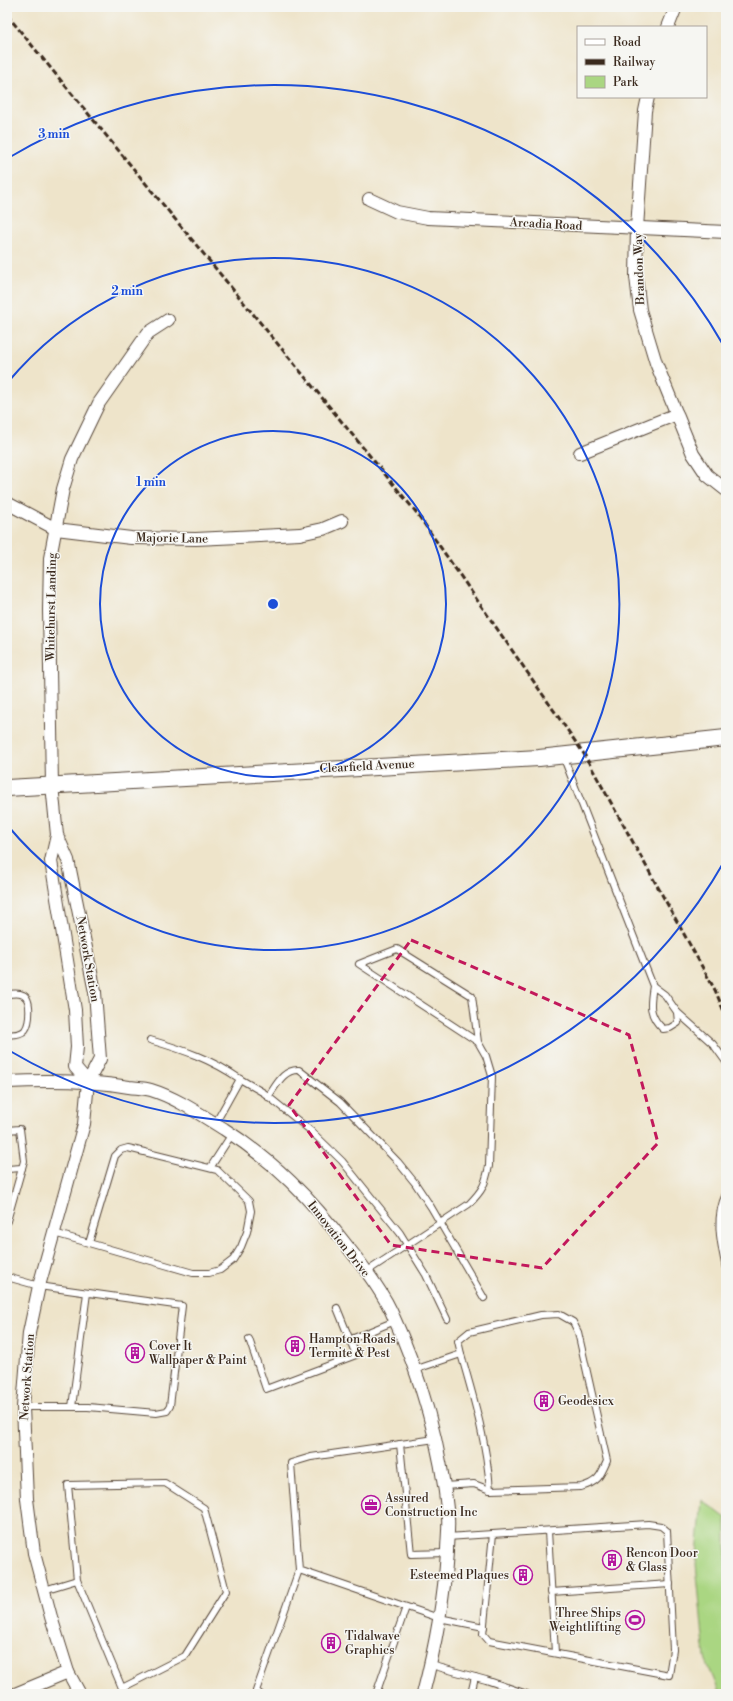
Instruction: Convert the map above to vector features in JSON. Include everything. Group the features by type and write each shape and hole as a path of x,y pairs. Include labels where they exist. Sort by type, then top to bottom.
{"street":[{"path":"668,26 676,7"},
{"name":"Brandon Way","path":"648,98 645,111 637,228 636,277 640,310 656,363 698,462 707,475 726,490"},
{"name":"Arcadia Road","path":"370,199 397,212 428,218 726,232"},
{"name":"Whitehurst Landing","path":"52,786 48,610 50,558 63,489 72,459 99,403 148,333 168,320"},
{"path":"580,454 677,414"},
{"name":"Majorie Lane","path":"7,503 56,529 131,538 196,539 300,534 323,529 342,521"},
{"name":"Clearfield Avenue","path":"7,788 563,756 726,738"},
{"name":"Network Station","path":"52,786 57,835 68,860 95,992 100,1060 88,1082 84,1124 39,1286 29,1333 23,1407 27,1499 34,1553 68,1672 80,1694"},
{"name":"Network Station","path":"57,835 51,861 75,1010 77,1047 75,1067 88,1082"},
{"name":"Innovation Drive","path":"7,1082 44,1080 117,1085 151,1090 188,1106 244,1142 285,1175 325,1217 366,1272 390,1310 414,1370 429,1415 440,1460 444,1486 448,1519 446,1573 430,1665 422,1694"},
{"path":"15,1694 68,1672"}],"lane":[{"path":"563,756 652,986 650,1007 655,1021 663,1029 670,1028 678,1023 677,1012"},
{"path":"366,1272 469,1204 481,1192 487,1173 492,1076 486,1056 478,1042 472,996 397,949 359,964 478,1042"},
{"path":"652,986 665,995 677,1012 713,1044 726,1062"},
{"path":"7,994 18,993 24,995 28,1001 28,1023 24,1031 18,1034 7,1035"},
{"path":"150,1040 191,1052 220,1065 268,1097 311,1130 342,1161 376,1201 408,1245 426,1275 447,1319"},
{"path":"268,1097 286,1073 293,1070 299,1070 340,1102 373,1135 415,1183 441,1223 484,1298"},
{"path":"215,1124 240,1079"},
{"path":"7,1130 20,1129 24,1161 7,1221"},
{"path":"210,1168 232,1134"},
{"path":"54,1233 89,1243 193,1272 209,1273 220,1270 233,1260 241,1247 247,1232 251,1211 249,1201 217,1170 128,1148 121,1150 115,1156 89,1243"},
{"path":"7,1169 22,1168"},
{"path":"726,1194 719,1218 720,1235 726,1269"},
{"path":"7,1277 39,1286 182,1306 170,1406 167,1411 156,1413 88,1407 23,1407"},
{"path":"72,1407 87,1293"},
{"path":"249,1339 266,1389 356,1355 337,1308"},
{"path":"444,1486 474,1484 490,1490 581,1487 593,1483 601,1476 606,1461 578,1332 573,1322 559,1314 541,1316 469,1332 458,1341 479,1414 488,1463 490,1490"},
{"path":"349,1340 395,1321"},
{"path":"414,1370 461,1354"},
{"path":"260,1694 256,1691 299,1570 291,1463 311,1457 435,1439"},
{"path":"400,1444 411,1554 447,1554"},
{"path":"165,1483 204,1508 226,1591 185,1656 122,1688 77,1580 68,1486 165,1483"},
{"path":"447,1537 493,1534 548,1531 648,1524 661,1526 667,1531 670,1584 673,1650 669,1675 489,1641 483,1634 493,1534"},
{"path":"548,1531 554,1653"},
{"path":"299,1570 439,1618 484,1627"},
{"path":"44,1590 77,1580"},
{"path":"551,1592 670,1584"},
{"path":"376,1694 406,1607"},
{"path":"430,1665 475,1677 527,1694"},
{"path":"471,1694 475,1677"}],"highlighted area":[{"path":"411,940 629,1035 658,1143 542,1268 391,1245 289,1105"}],"green space":[{"path":"702,1500 726,1518 726,1694 720,1694 705,1658 696,1564"}],"railway":[{"path":"7,15 416,512 584,754 715,990 726,1016"}],"place":[{"name":"Hampton Roads Termite & Pest","path":"295,1346"},
{"name":"Cover It Wallpaper & Paint","path":"135,1353"},
{"name":"Geodesicx","path":"544,1401"},
{"name":"Assured Construction Inc","path":"371,1505"},
{"name":"Rencon Door & Glass","path":"612,1560"},
{"name":"Esteemed Plaques","path":"523,1575"},
{"name":"Three Ships Weightlifting","path":"635,1620"},
{"name":"Tidalwave Graphics","path":"331,1643"}]}
